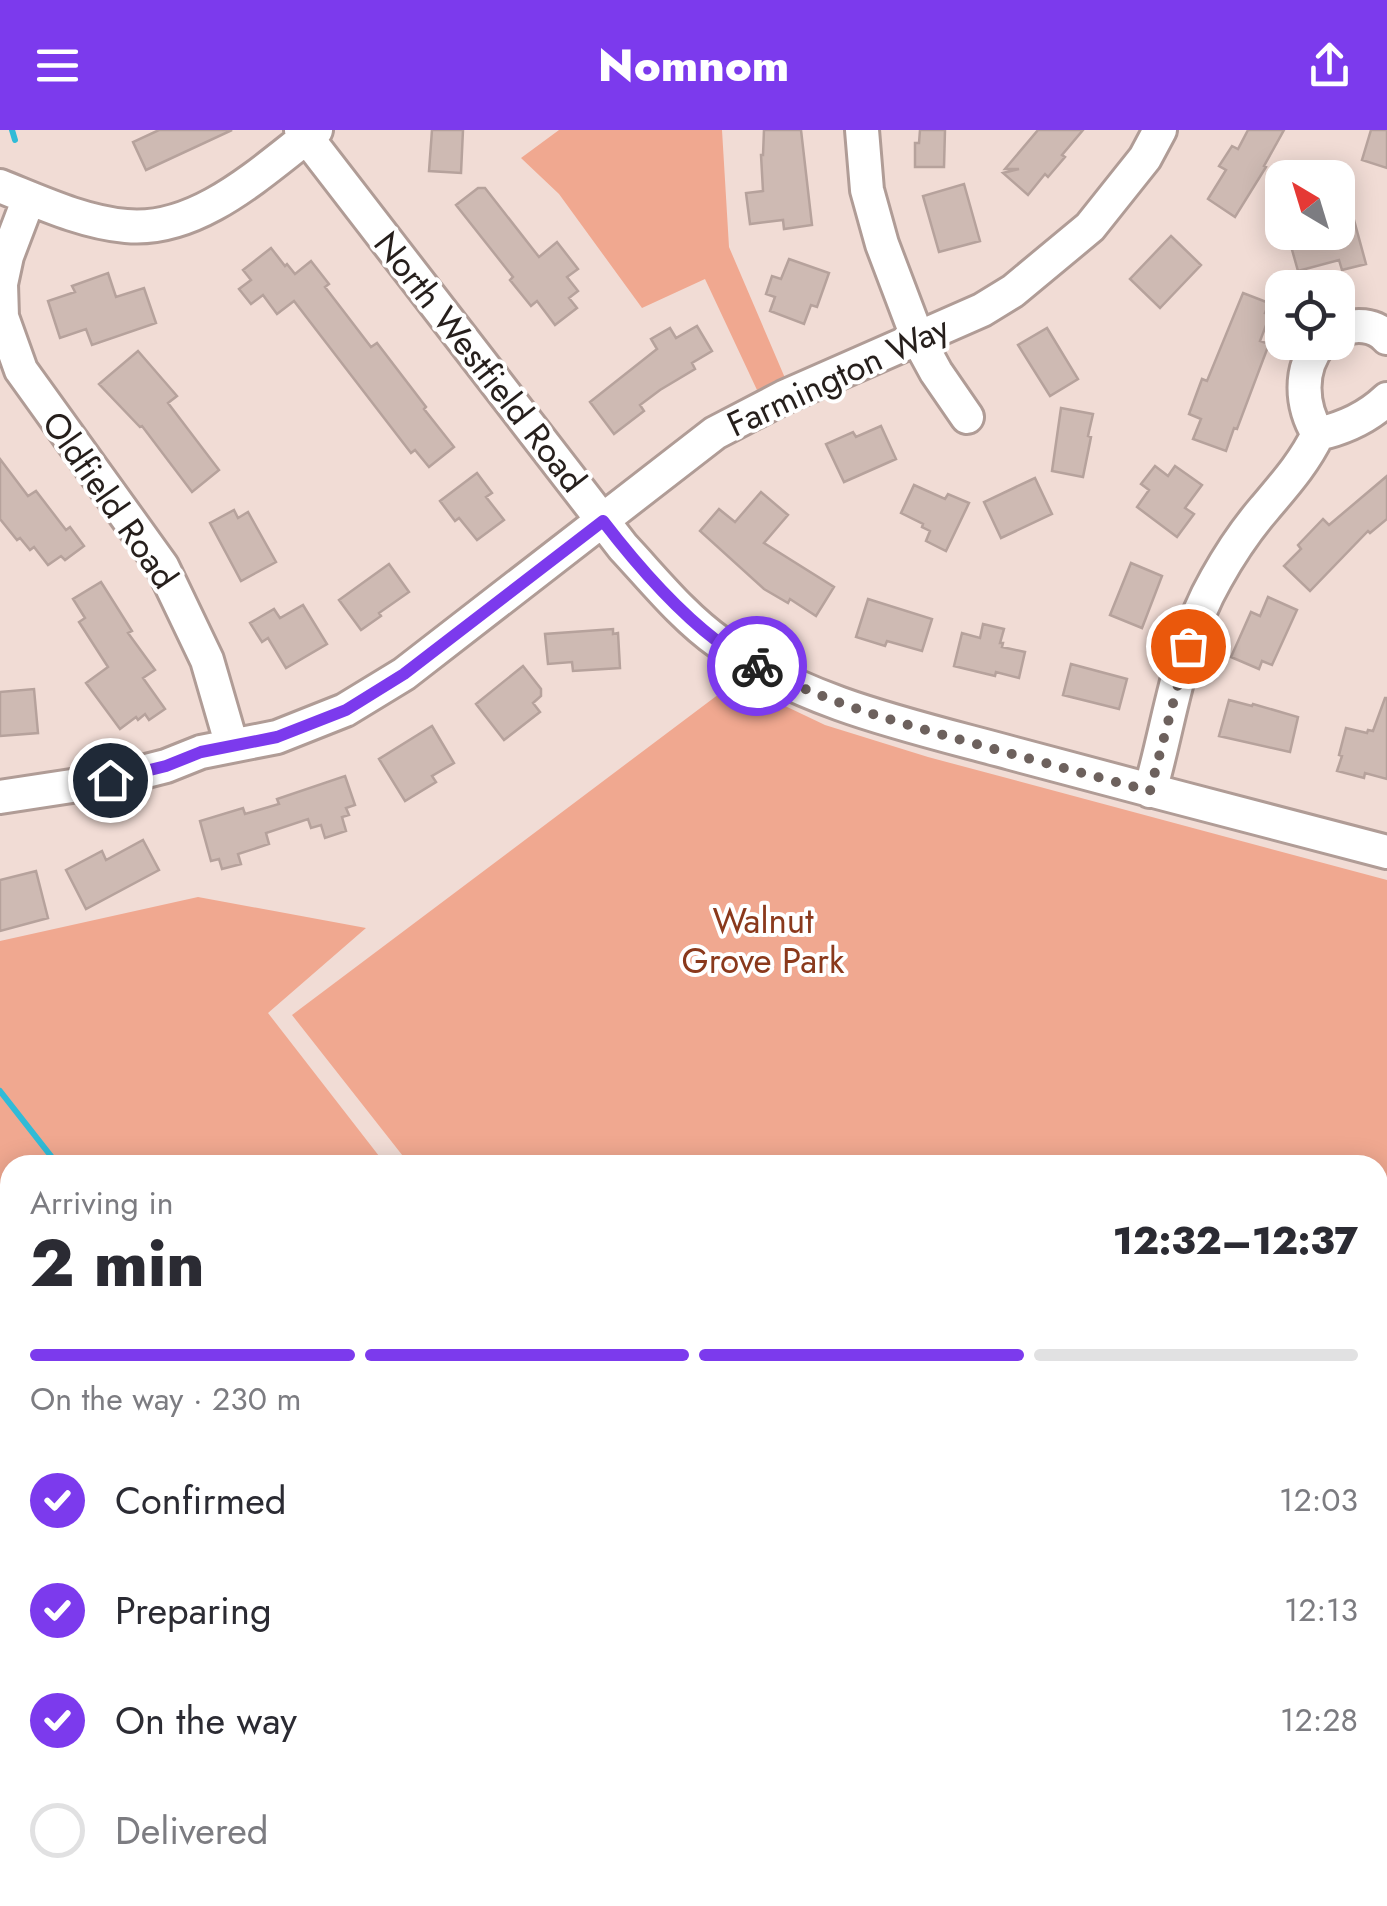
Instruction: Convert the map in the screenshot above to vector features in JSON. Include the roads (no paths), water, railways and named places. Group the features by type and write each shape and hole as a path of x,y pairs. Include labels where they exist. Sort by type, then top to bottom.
{"street":[{"path":"862,130 867,190 882,244 918,338 967,417"},
{"name":"Farmington Way","path":"0,796 110,780 166,766 201,752 277,737 314,724 373,694 715,433 784,397 982,310 1013,291 1090,227 1145,158 1160,130"},
{"path":"15,192 65,212 126,226 178,221 235,192 308,132"},
{"name":"North Westfield Road","path":"308,132 622,546 718,642 758,667 835,702 1150,791 1387,852"},
{"name":"Oldfield Road","path":"15,192 1,284 2,317 20,370 162,566 207,660 232,746"},
{"path":"1355,326 1371,327 1387,338"},
{"path":"1309,360 1304,392 1309,419 1318,434"},
{"path":"1150,791 1198,615 1215,580 1242,537 1305,460 1318,434 1343,428 1372,414 1387,398"}],"waterway":[{"path":"12,130 15,140"},
{"path":"0,1091 50,1155"}],"park label":[{"name":"Walnut Grove Park","path":"763,941"}]}
